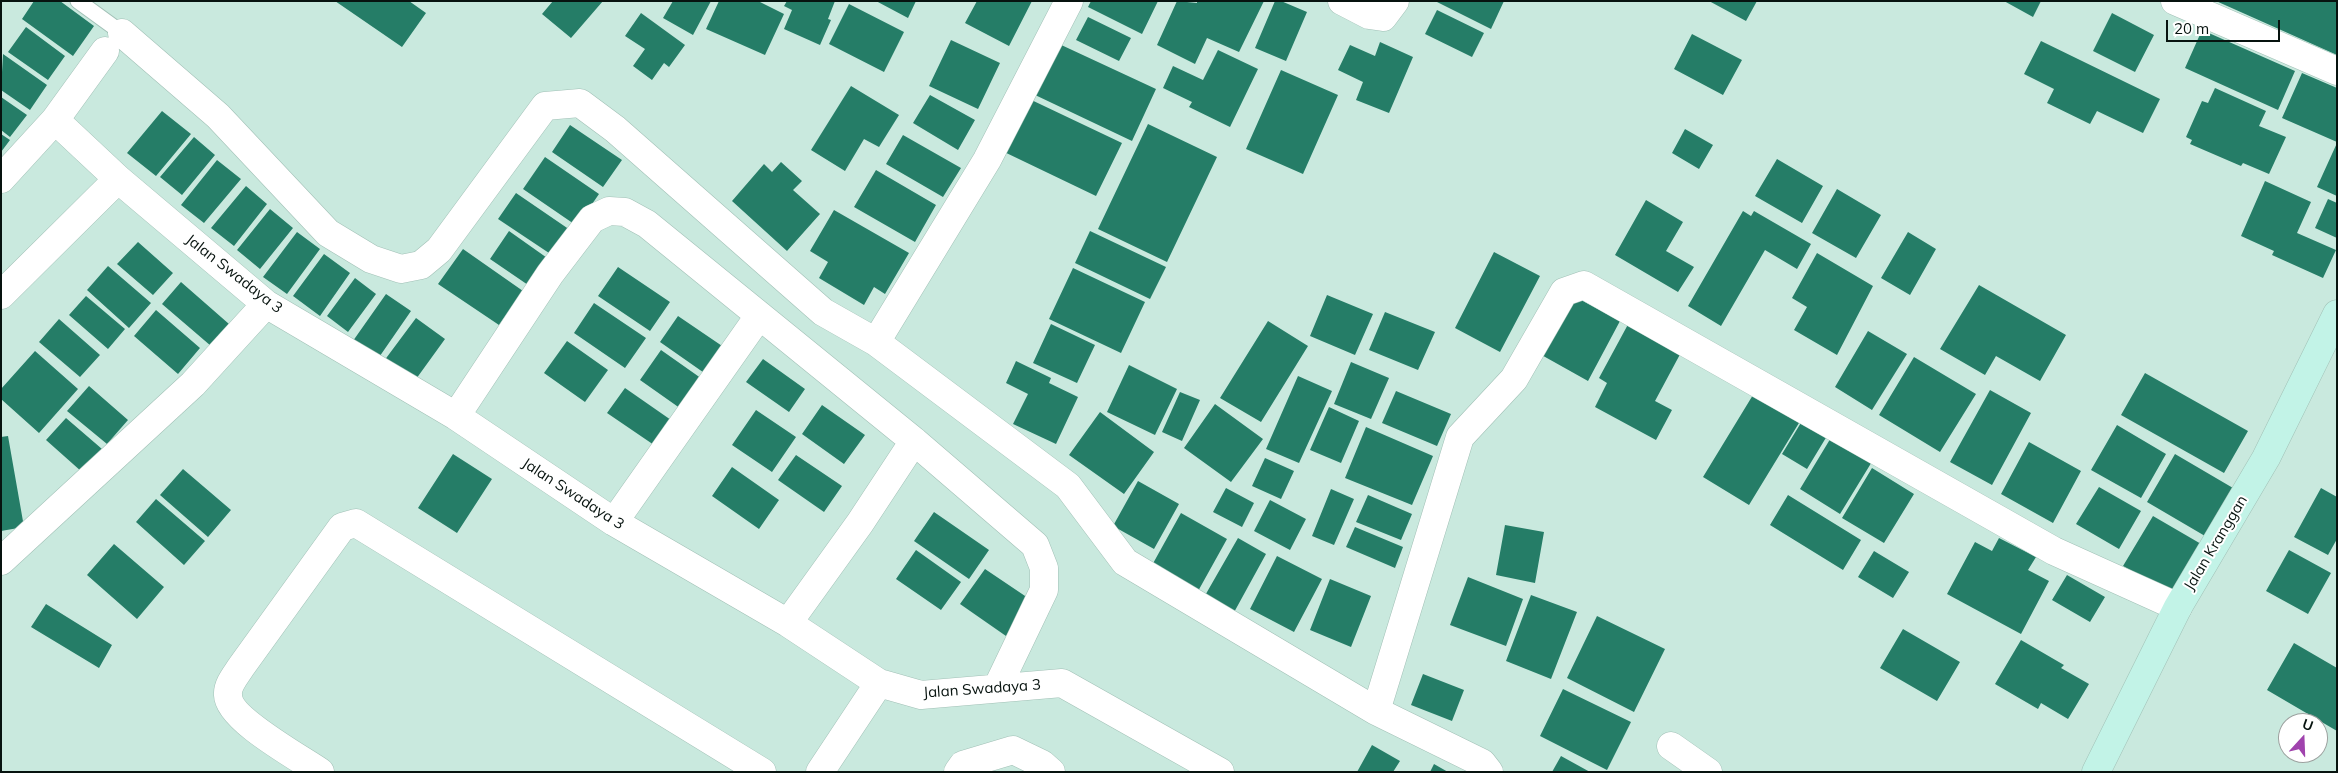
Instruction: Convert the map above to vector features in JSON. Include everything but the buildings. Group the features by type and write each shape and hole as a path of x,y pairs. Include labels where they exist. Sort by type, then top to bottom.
{"main road":[{"name":"Jalan Kranggan","path":"2096,772 2178,607 2266,458 2336,317"}],"street":[{"path":"876,342 988,160 1068,1"},
{"path":"1342,1 1369,15 1383,17 1395,1"},
{"path":"2175,1 2337,71"},
{"path":"1,179 55,120 114,42 218,116 328,233 371,259 401,269 421,265 440,250 545,106 580,103 615,129 822,312 876,342 1068,486 1125,562 1376,711 1482,763 1489,772"},
{"name":"Jalan Swadaya 3","path":"55,120 118,179 266,304 456,416 614,522 788,622 879,684 921,695 1062,683 1220,772"},
{"path":"1,295 118,179"},
{"path":"456,416 550,274 592,219 609,211 625,212 647,224 914,441 1035,545 1040,555 1045,579 1044,590 997,688"},
{"path":"1376,711 1460,437 1514,379 1564,292 1584,285 2054,551 2178,607"},
{"path":"1,560 192,384 266,304"},
{"path":"614,522 759,316"},
{"path":"788,622 860,523 914,441"},
{"path":"320,772 254,729 233,711 228,695 231,682 342,527 356,523 762,772"},
{"path":"820,772 879,684"},
{"path":"1671,746 1708,772"},
{"path":"958,772 963,765 1013,750 1042,764 1052,772"}],"lane":[{"path":"78,1 114,42"}]}
